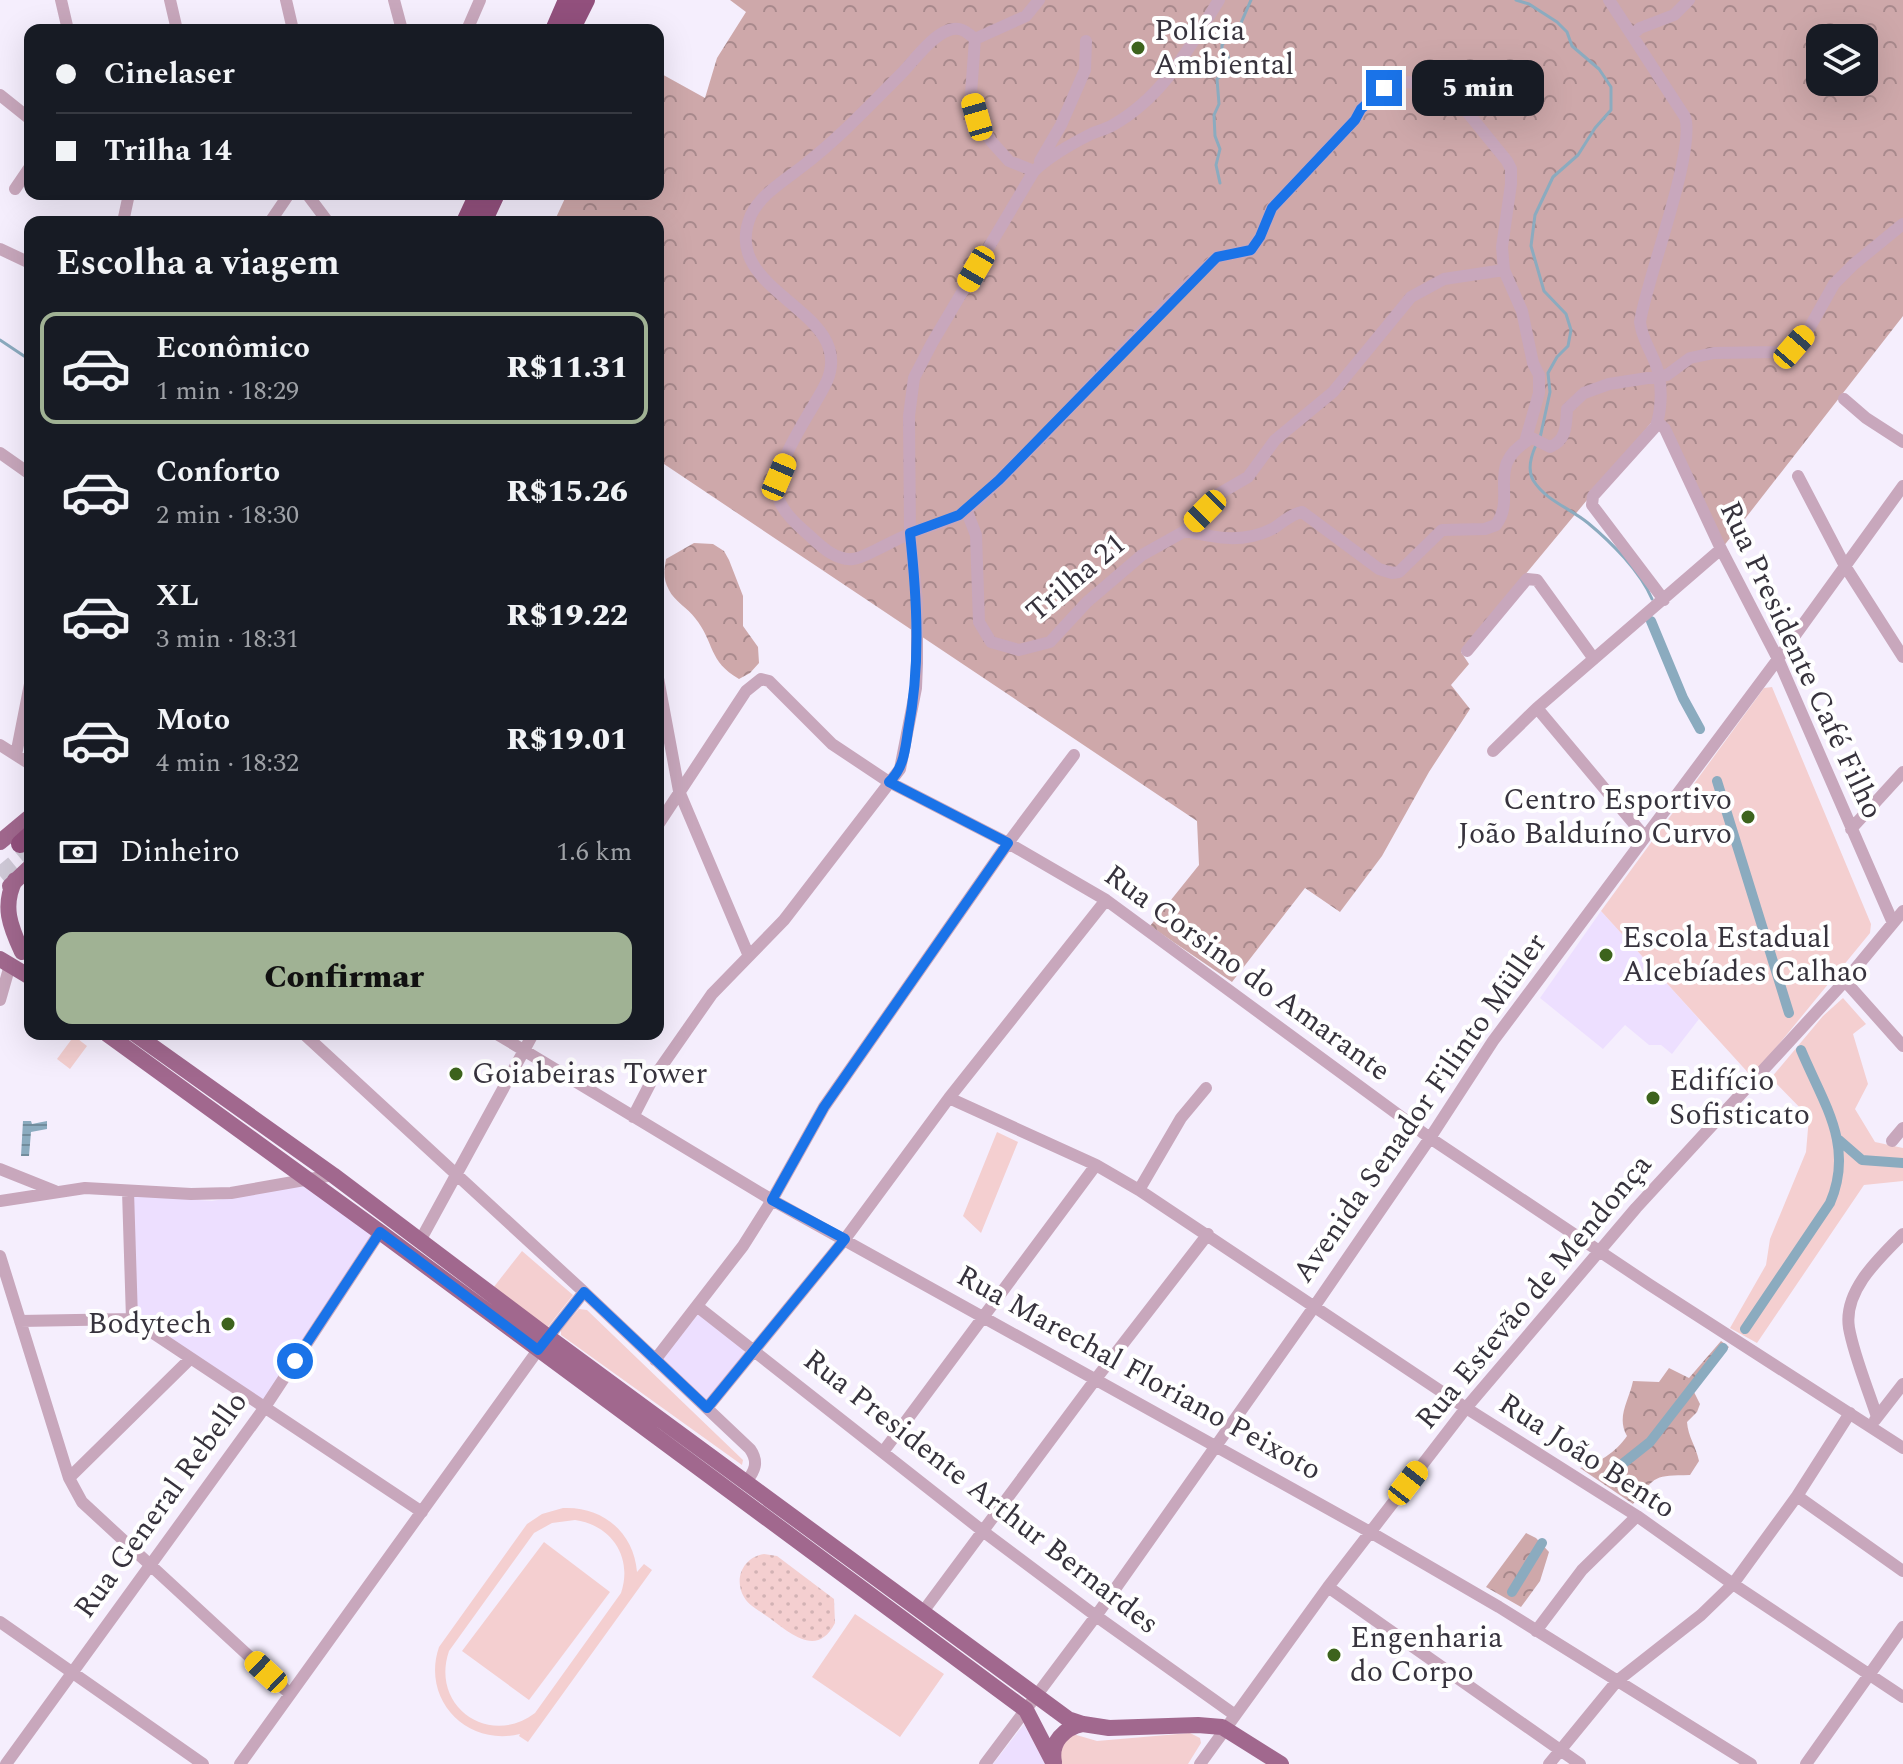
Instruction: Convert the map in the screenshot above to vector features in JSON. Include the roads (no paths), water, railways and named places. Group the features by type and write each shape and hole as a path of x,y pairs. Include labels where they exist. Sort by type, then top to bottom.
{"highway":[{"path":"557,24 567,0"},
{"path":"574,24 586,0"}],"main road":[{"path":"0,842 24,822"},
{"path":"10,958 9,893 24,859"},
{"path":"0,895 15,880"},
{"path":"0,932 10,958"},
{"path":"115,1040 380,1232 746,1482 922,1613 1031,1703 1054,1764"},
{"path":"143,1040 333,1175 420,1241 543,1344 1031,1703 1083,1724 1109,1728 1230,1721 1281,1764"},
{"path":"1054,1764 1052,1754 1055,1745 1067,1730 1083,1724"}],"street":[{"path":"61,0 67,24"},
{"path":"170,0 176,24"},
{"path":"286,0 292,24"},
{"path":"394,0 400,24"},
{"path":"470,24 480,0"},
{"path":"975,39 1026,16 1039,0"},
{"path":"1034,171 1047,159 1113,125 1154,96 1175,70 1219,0"},
{"path":"1609,0 1688,126 1679,175 1640,322 1643,339 1659,377 1661,411 1656,426 1593,496 1592,505 1664,600"},
{"path":"1632,35 1640,28 1674,15 1689,0"},
{"path":"975,39 957,28 946,31 839,137 757,205 746,231 747,249 753,264 780,296 821,331 830,352 827,379 779,477 779,501 811,538 839,558 854,559 959,515 1075,404 1217,257 1251,250 1272,208 1355,120 1361,109 1384,88 1408,82 1446,93 1498,148 1511,169 1502,247 1504,270 1522,311 1533,363 1539,375 1534,442"},
{"path":"975,39 971,94 977,117 991,141 1009,161 1034,171"},
{"path":"633,1117 652,1080 712,994 784,920 898,774 916,688 909,416 914,378 1061,125 1085,70 1086,41"},
{"path":"0,95 24,114"},
{"path":"15,189 24,176"},
{"path":"1185,531 1235,540 1256,536 1302,512 1379,569 1399,572 1442,530 1485,529 1496,525 1503,509 1503,471 1508,458 1534,442 1550,447 1557,444 1565,433 1567,409 1584,393 1609,384 1667,375 1690,358 1714,353 1776,352 1794,347 1806,334 1834,284 1903,224"},
{"path":"0,249 24,261"},
{"name":"Trilha 21","path":"966,509 976,535 979,622 991,642 1019,650 1050,642 1087,602 1142,555 1185,531 1217,495 1248,477 1275,440 1333,392 1411,297 1444,279 1504,270"},
{"path":"1844,399 1903,442"},
{"name":"Rua Presidente Café Filho","path":"1656,426 1661,425 1665,429 1721,549 1778,659 1893,923"},
{"path":"0,453 24,470"},
{"path":"1798,476 1845,566 1903,657"},
{"name":"Avenida Senador Filinto Müller","path":"985,1764 1096,1616 1314,1307 1493,1041 1903,486"},
{"path":"1493,751 1537,708 1721,549"},
{"path":"1467,651 1527,579 1532,578 1537,580 1594,659"},
{"name":"Rua Corsino do Amarante","path":"679,791 746,691 761,679 769,681 832,744 889,782 1008,843 1106,900 1430,1138 1850,1413 1874,1421 1903,1448"},
{"path":"1537,708 1645,837"},
{"path":"664,710 679,791 748,954"},
{"path":"16,755 24,714"},
{"path":"0,745 24,760"},
{"path":"655,1360 743,1246 824,1107 1008,843 1074,755"},
{"path":"1851,829 1903,772"},
{"path":"664,815 679,791"},
{"path":"707,1408 845,1239 949,1098 1106,900"},
{"name":"Rua Estevão de Mendonça","path":"1200,1764 1328,1587 1466,1408 1636,1208 1845,981 1903,911"},
{"path":"0,1000 10,958"},
{"path":"1845,981 1903,1046"},
{"path":"311,1040 458,1174 753,1454 755,1467 746,1482"},
{"name":"Rua Marechal Floriano Peixoto","path":"507,1040 772,1200 1370,1532 1751,1764"},
{"path":"420,1241 530,1040"},
{"path":"1139,1190 1181,1118 1206,1088"},
{"name":"Rua João Bento","path":"949,1098 1096,1165 1139,1190 1466,1408 1637,1516 1903,1697"},
{"path":"1892,1141 1903,1128"},
{"path":"883,1452 1096,1165"},
{"path":"0,1169 55,1191"},
{"path":"0,1201 85,1188 216,1194 333,1175"},
{"path":"128,1191 132,1319"},
{"name":"Rua General Rebello","path":"6,1764 265,1407 380,1232"},
{"path":"922,1613 1208,1234"},
{"path":"1874,1421 1849,1327 1849,1310 1857,1289 1880,1257 1903,1234"},
{"path":"0,1256 69,1478 82,1502 290,1694"},
{"path":"240,1764 543,1344 584,1292"},
{"name":"Rua Presidente Arthur Bernardes","path":"698,1307 1230,1721"},
{"path":"20,1321 132,1319 422,1512"},
{"path":"69,1478 190,1359"},
{"path":"1874,1421 1903,1384"},
{"path":"1549,1764 1617,1681 1701,1615 1733,1584 1797,1496 1850,1413"},
{"path":"1797,1496 1903,1571"},
{"path":"1536,1631 1582,1570 1637,1516"},
{"path":"1328,1587 1580,1764"},
{"path":"0,1622 203,1764"},
{"path":"1806,1764 1903,1627"}],"water":[{"path":"23,1121 31,1121 32,1124 47,1121 47,1129 31,1132 29,1156 21,1156"}],"waterway":[{"path":"1220,183 1216,165 1220,149 1215,136 1214,115 1219,104 1217,79 1229,69 1228,55 1222,51 1222,45 1241,23 1251,0"},
{"path":"1516,0 1529,4 1557,22 1567,32 1572,46 1599,69 1611,87 1611,110 1578,155 1553,177 1535,215 1531,246 1544,291 1566,314 1571,330 1568,346 1548,373 1550,392 1540,438"},
{"path":"0,340 24,356"},
{"path":"1536,445 1530,471 1538,487 1606,539 1633,568 1652,599"},
{"path":"1651,621 1683,698 1700,729"},
{"path":"1717,781 1789,1013"},
{"path":"1745,1329 1830,1203 1837,1182 1838,1143 1826,1106 1801,1050"},
{"path":"1839,1140 1862,1160 1903,1163"},
{"path":"1606,1477 1650,1442 1723,1348"},
{"path":"1512,1592 1542,1543"}],"tunnel":[{"path":"0,876 24,856"}],"place":[{"name":"Polícia Ambiental","path":"1138,48"},
{"name":"Centro Esportivo João Balduíno Curvo","path":"1748,817"},
{"name":"Escola Estadual Alcebíades Calhao","path":"1606,955"},
{"name":"Goiabeiras Tower","path":"456,1074"},
{"name":"Edifício Sofisticato","path":"1653,1098"},
{"name":"Bodytech","path":"228,1324"},
{"name":"Engenharia do Corpo","path":"1334,1655"}]}
